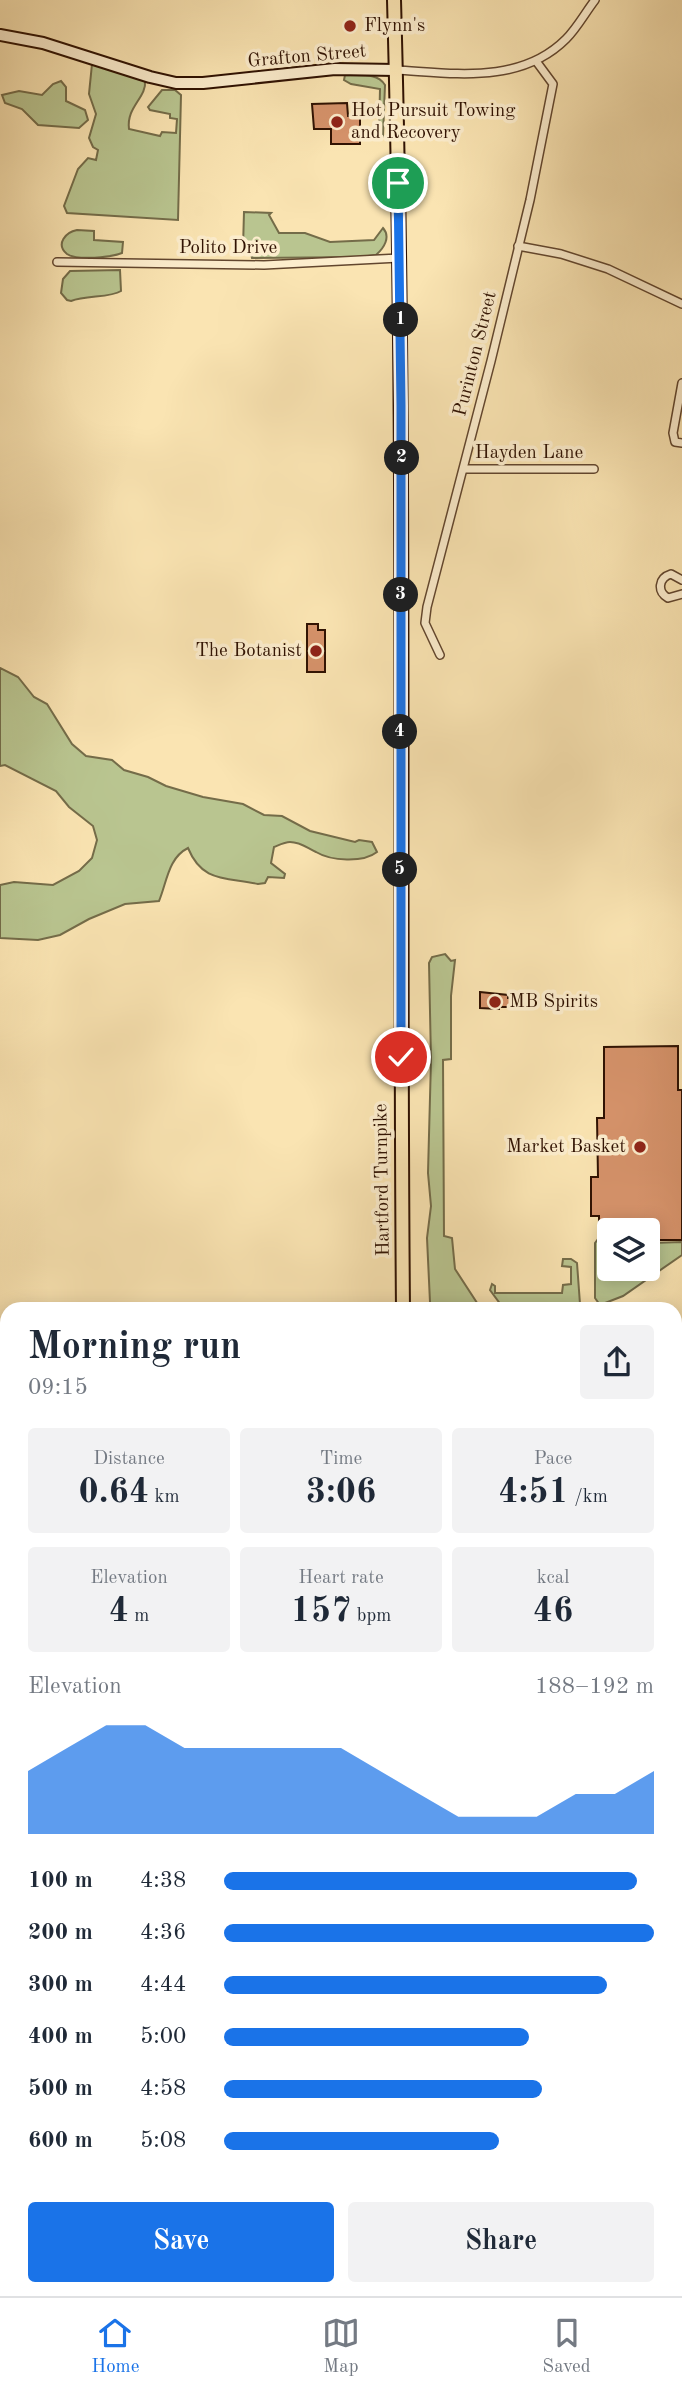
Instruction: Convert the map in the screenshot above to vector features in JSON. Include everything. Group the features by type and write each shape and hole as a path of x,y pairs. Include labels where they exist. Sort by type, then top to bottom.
{"main road":[{"name":"Hartford Turnpike","path":"394,0 399,258 403,1302"}],"street":[{"name":"Grafton Street","path":"0,35 43,43 176,83 203,83 335,69 497,73 536,61 566,39 595,0"},
{"name":"Purinton Street","path":"440,655 425,623 427,607 464,469 518,246 553,84 536,61"},
{"path":"518,246 561,254 608,269 682,304"},
{"name":"Polito Drive","path":"57,262 264,265 399,258"},
{"path":"682,383 673,433 675,442 682,443"},
{"name":"Hayden Lane","path":"464,469 594,469"},
{"path":"682,580 671,574 663,578 660,585 662,593 668,598 682,594"}],"green space":[{"path":"92,64 145,81 143,92 131,114 129,129 160,136 162,132 176,133 177,119 148,107 162,90 175,90 181,95 178,220 67,213 64,206 78,169 88,158 96,160 98,150 93,147 89,138 96,114 89,94"},
{"path":"345,75 373,76 385,85 383,136 379,133 380,89 351,84 344,80"},
{"path":"61,81 66,87 66,101 85,110 88,120 79,128 38,125 22,109 5,103 2,95 19,91 42,95 53,84"},
{"path":"244,212 271,213 269,215 279,233 305,233 330,242 374,240 383,228 386,239 376,255 252,258 250,249 243,248"},
{"path":"77,230 94,231 94,240 123,242 122,253 86,258 67,254 62,246 63,239"},
{"path":"120,270 121,291 116,293 71,301 61,293 63,279 70,271"},
{"path":"0,668 18,677 34,697 47,704 72,744 86,756 112,760 124,770 166,786 203,797 243,804 264,815 282,816 310,831 355,842 372,842 377,852 364,858 338,859 297,843 286,842 274,847 271,863 285,874 284,878 268,877 265,883 258,884 207,872 200,867 188,848 181,852 172,864 159,901 125,904 60,935 38,940 0,938 0,885 14,882 53,885 79,871 92,858 97,840 93,826 69,807 56,791 5,765 0,766"},
{"path":"445,954 451,961 455,960 451,996 451,1059 443,1060 444,1236 452,1238 455,1269 476,1302 430,1302 427,1238 431,1206 428,1173 431,1060 429,963 432,957"},
{"path":"597,1240 597,1281 645,1281 623,1296 608,1302 598,1302 595,1298"},
{"path":"682,1242 682,1255 660,1270 660,1243"},
{"path":"563,1259 571,1259 577,1263 580,1302 499,1302 490,1290 492,1284 495,1286 495,1293 562,1293 563,1285 571,1284 571,1267 562,1266"}],"building":[{"name":"Hot Pursuit Towing and Recovery","path":"347,103 348,116 360,115 360,144 331,144 331,129 314,129 312,104"},
{"name":"The Botanist","path":"307,624 318,624 318,630 325,630 325,672 307,672"},
{"name":"MB Spirits","path":"480,992 508,995 508,998 511,998 511,1007 480,1008"},
{"name":"Market Basket","path":"678,1046 678,1090 682,1090 682,1240 660,1240 660,1218 591,1216 591,1177 598,1177 597,1118 604,1118 604,1047"}],"place":[{"name":"Flynn's","path":"350,26"},
{"name":"Hot Pursuit Towing and Recovery","path":"337,122"},
{"name":"The Botanist","path":"316,651"},
{"name":"MB Spirits","path":"495,1002"},
{"name":"Market Basket","path":"640,1147"}],"route":[{"path":"398,183 401,341 401,1057"}]}
